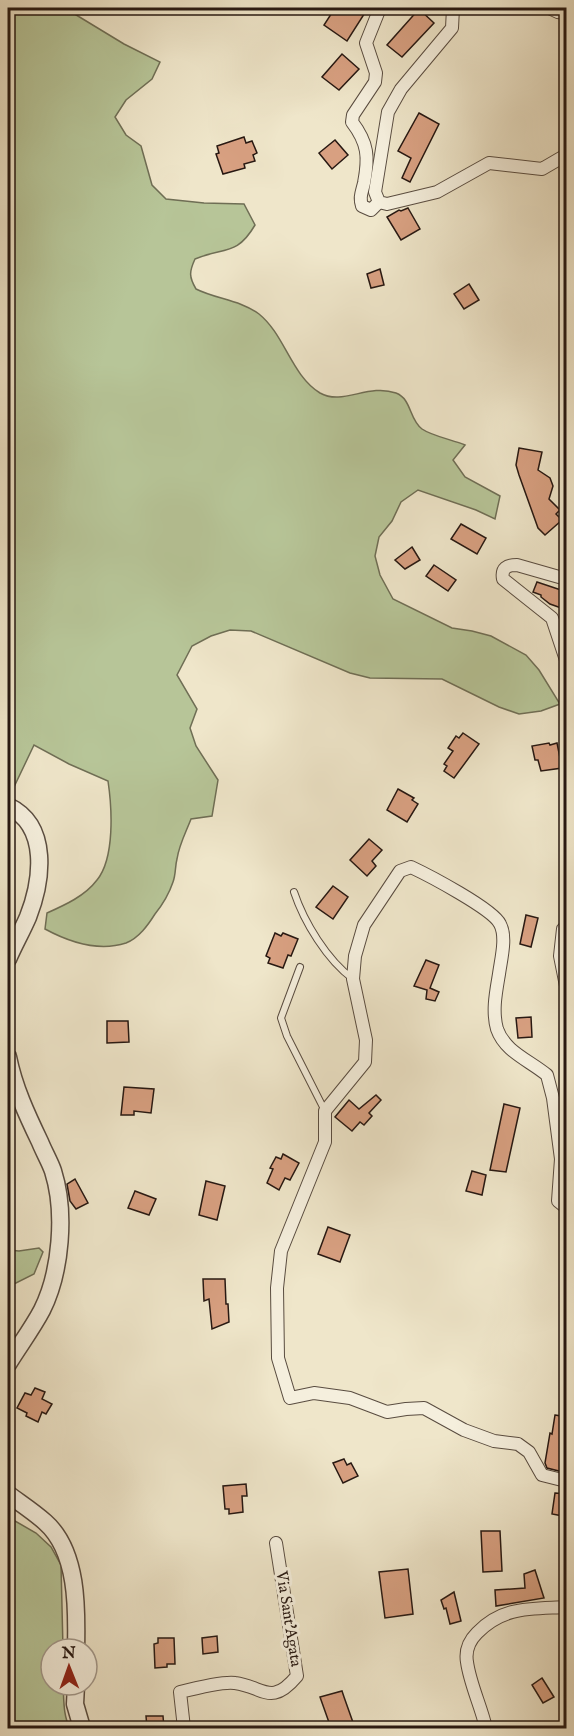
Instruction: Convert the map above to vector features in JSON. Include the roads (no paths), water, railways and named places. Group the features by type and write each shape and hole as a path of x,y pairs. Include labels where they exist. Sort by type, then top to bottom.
{"street":[{"path":"378,202 371,210 362,206 359,198 367,157 363,136 352,122 353,115 375,82 376,73 366,43 380,8"},
{"path":"378,202 375,192 388,112 401,89 452,28 453,8"},
{"path":"378,202 387,204 437,192 489,163 542,169 567,155"},
{"path":"567,579 517,565 510,565 502,573 503,579 552,618 567,660"},
{"path":"8,806 27,820 37,837 39,856 36,893 27,919 8,959"},
{"path":"567,1204 563,1205 558,1201 561,1159 553,1098 547,1075 512,1052 498,1029 494,1005 502,952 502,932 499,922 471,900 427,875 411,867 400,871 364,925 355,956 353,980 366,1040 365,1062 325,1111 325,1142 281,1251 277,1288 278,1358 290,1398 314,1393 350,1398 387,1412 424,1408 464,1430 494,1441 518,1444 529,1452 542,1475 567,1481"},
{"path":"563,929 560,956 567,986"},
{"path":"8,1057 12,1075 53,1171 60,1216 58,1255 51,1286 42,1310 8,1364"},
{"path":"8,1494 47,1523 65,1550 74,1582 76,1637"},
{"name":"Via Sant'Agata","path":"184,1728 180,1692 234,1682 258,1691 273,1693 286,1688 297,1676 276,1543"},
{"path":"486,1728 466,1661 467,1649 472,1638 488,1621 505,1612 567,1607"},
{"path":"75,1697 75,1704 82,1728"}],"lane":[{"path":"542,8 557,15 567,16"},
{"path":"294,892 301,911 326,953 339,969 353,980"},
{"path":"300,967 281,1018 287,1036 325,1111"}]}
